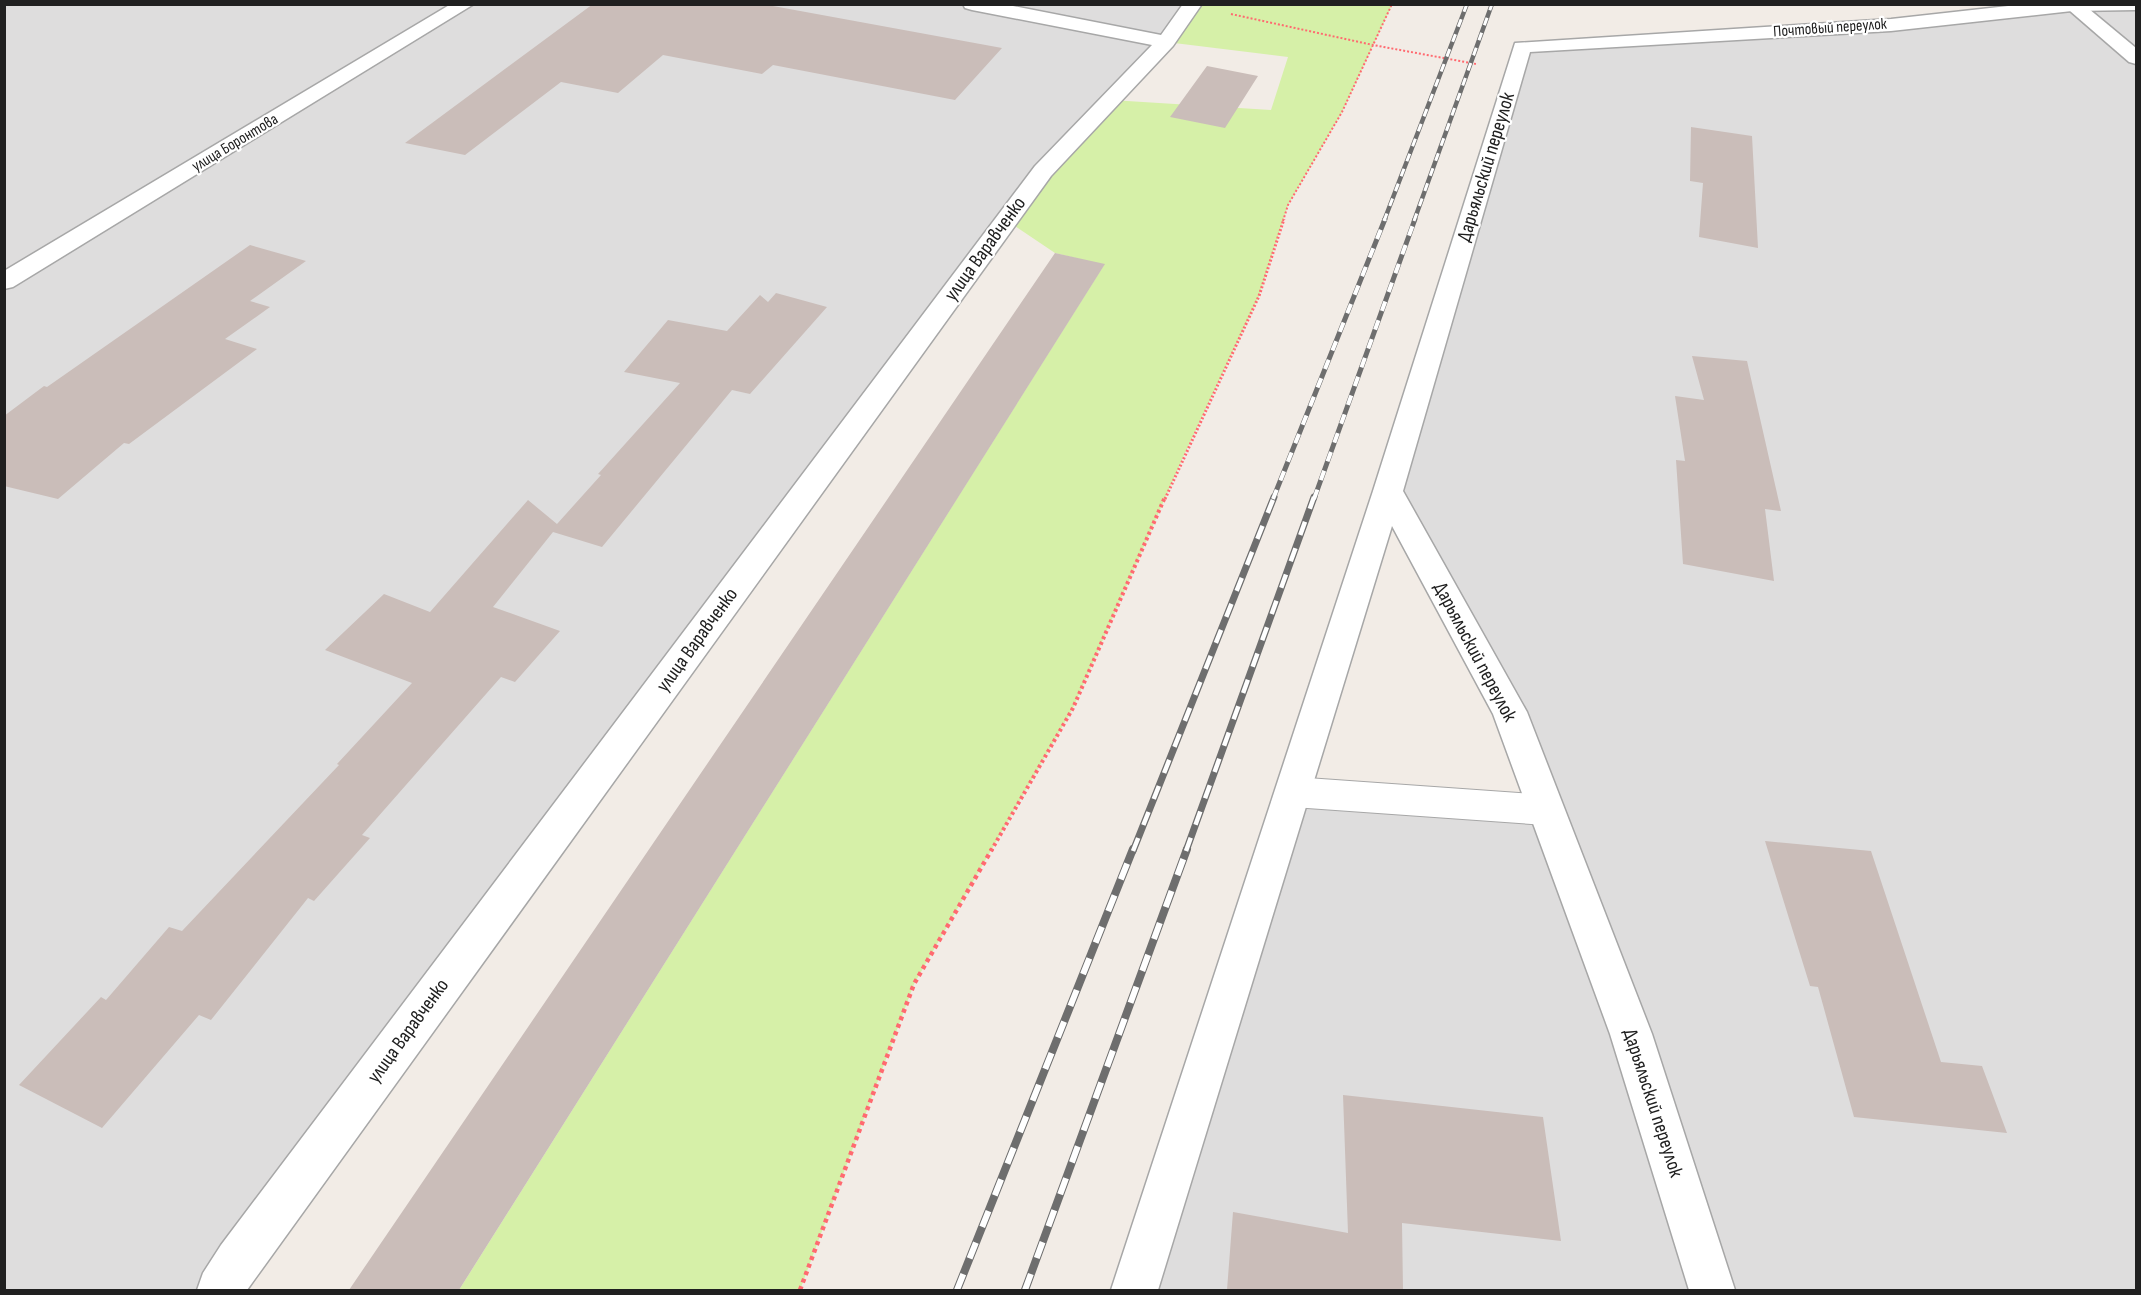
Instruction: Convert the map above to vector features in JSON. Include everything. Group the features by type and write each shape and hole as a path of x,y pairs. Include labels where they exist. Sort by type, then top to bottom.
{"street":[{"name":"улица Боронтова","path":"4,282 465,4"},
{"path":"972,4 1166,42"},
{"name":"улица Варавченко","path":"220,1290 238,1262 1043,171 1166,42 1192,4"},
{"path":"2072,5 2136,58"},
{"name":"Почтовый переулок","path":"1519,58 2072,5 2136,5"},
{"name":"Дарьяльский переулок","path":"1519,58 1388,491 1510,712 1631,1034 1712,1290"},
{"path":"1134,1290 1388,491"}],"lane":[{"path":"1293,792 1546,810"}],"path":[{"path":"800,1290 914,984 1073,708 1184,455 1259,296 1288,205 1342,112 1392,4"},
{"path":"1229,14 1373,45 1519,58"}],"shaded area":[{"path":"5,5 1193,5 1043,171 238,1262 220,1290 5,1290"},
{"path":"2071,5 2136,5 2136,1290 1135,1290 1293,792 1546,810 1388,491 1522,47 1891,25"}],"green space":[{"path":"1193,5 1392,5 1342,112 1288,205 1259,296 1184,455 1073,708 914,984 800,1290 459,1290 1104,265 1055,253 1006,220 1111,100 1271,110 1288,57 1166,42"}],"building":[{"path":"593,4 762,4 1002,48 955,100 773,65 762,74 663,55 618,93 561,82 465,155 405,143"},
{"path":"1207,66 1258,76 1225,128 1170,117"},
{"path":"1691,127 1752,136 1758,248 1699,237 1703,183 1690,181"},
{"path":"250,245 306,261 250,301 270,307 225,339 257,349 129,444 124,443 58,499 4,486 4,416 44,386 47,387"},
{"path":"1055,253 1105,264 459,1290 349,1290"},
{"path":"776,293 827,307 750,394 732,390 602,547 553,532 493,607 560,631 515,682 501,677 362,835 370,838 314,901 308,898 211,1020 199,1015 102,1128 19,1085 101,997 106,1000 169,927 182,931 339,765 337,764 412,683 325,650 384,594 430,612 528,500 557,524 601,475 598,474 680,383 624,372 668,320 727,331 760,295 768,302"},
{"path":"1692,356 1747,361 1781,511 1765,509 1774,581 1683,564 1676,460 1685,461 1675,396 1704,400"},
{"path":"1765,841 1871,851 1941,1062 1982,1066 2007,1133 1854,1117 1818,987 1810,986"},
{"path":"1343,1095 1543,1117 1561,1241 1402,1223 1403,1290 1227,1290 1233,1212 1348,1233"}],"railway":[{"path":"1384,221 1467,4"},
{"path":"1414,221 1492,4"},
{"path":"1273,499 1385,219"},
{"path":"1314,499 1415,219"},
{"path":"1133,851 1274,497"},
{"path":"1186,851 1314,497"},
{"path":"957,1290 1133,849"},
{"path":"1025,1290 1187,849"}]}
